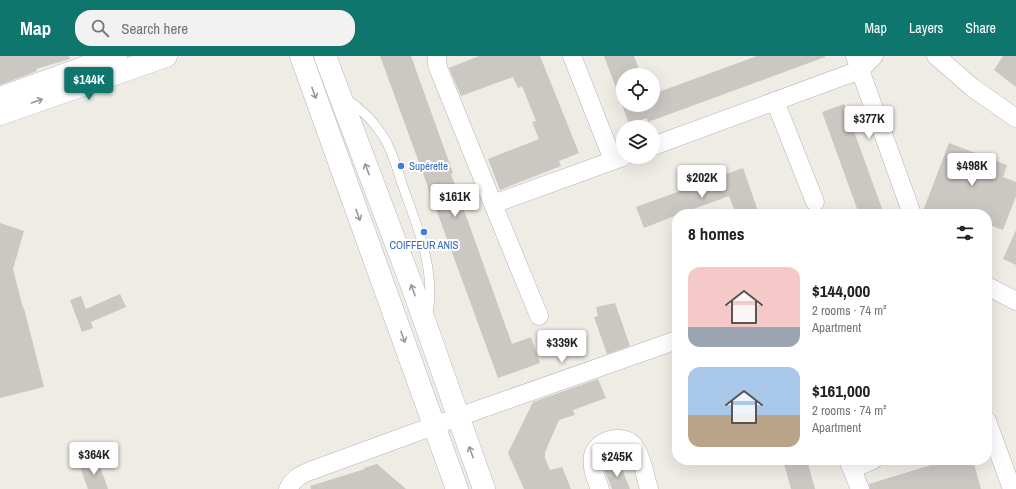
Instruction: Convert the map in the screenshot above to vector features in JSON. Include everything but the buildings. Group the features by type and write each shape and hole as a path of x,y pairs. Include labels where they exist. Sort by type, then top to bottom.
{"main road":[{"path":"0,98 116,56"},
{"path":"0,114 166,56"},
{"path":"301,56 457,489"},
{"path":"324,56 412,286 484,489"}],"street":[{"path":"437,56 439,70 539,316"},
{"path":"572,56 616,154"},
{"path":"660,143 775,101 874,56"},
{"path":"936,56 973,88 1016,118"},
{"path":"857,63 910,209"},
{"path":"775,101 816,202"},
{"path":"493,204 616,159"},
{"path":"992,289 1016,301"},
{"path":"288,489 291,482 300,475 310,471 434,425 672,342"},
{"path":"992,438 1006,487"},
{"path":"600,489 592,465 593,454 598,447 606,441 617,439 626,440 633,445 641,462 650,489"},
{"path":"850,465 860,489"}],"place":[{"name":"Supérette","path":"401,166"},
{"name":"COIFFEUR ANIS","path":"424,232"}]}
